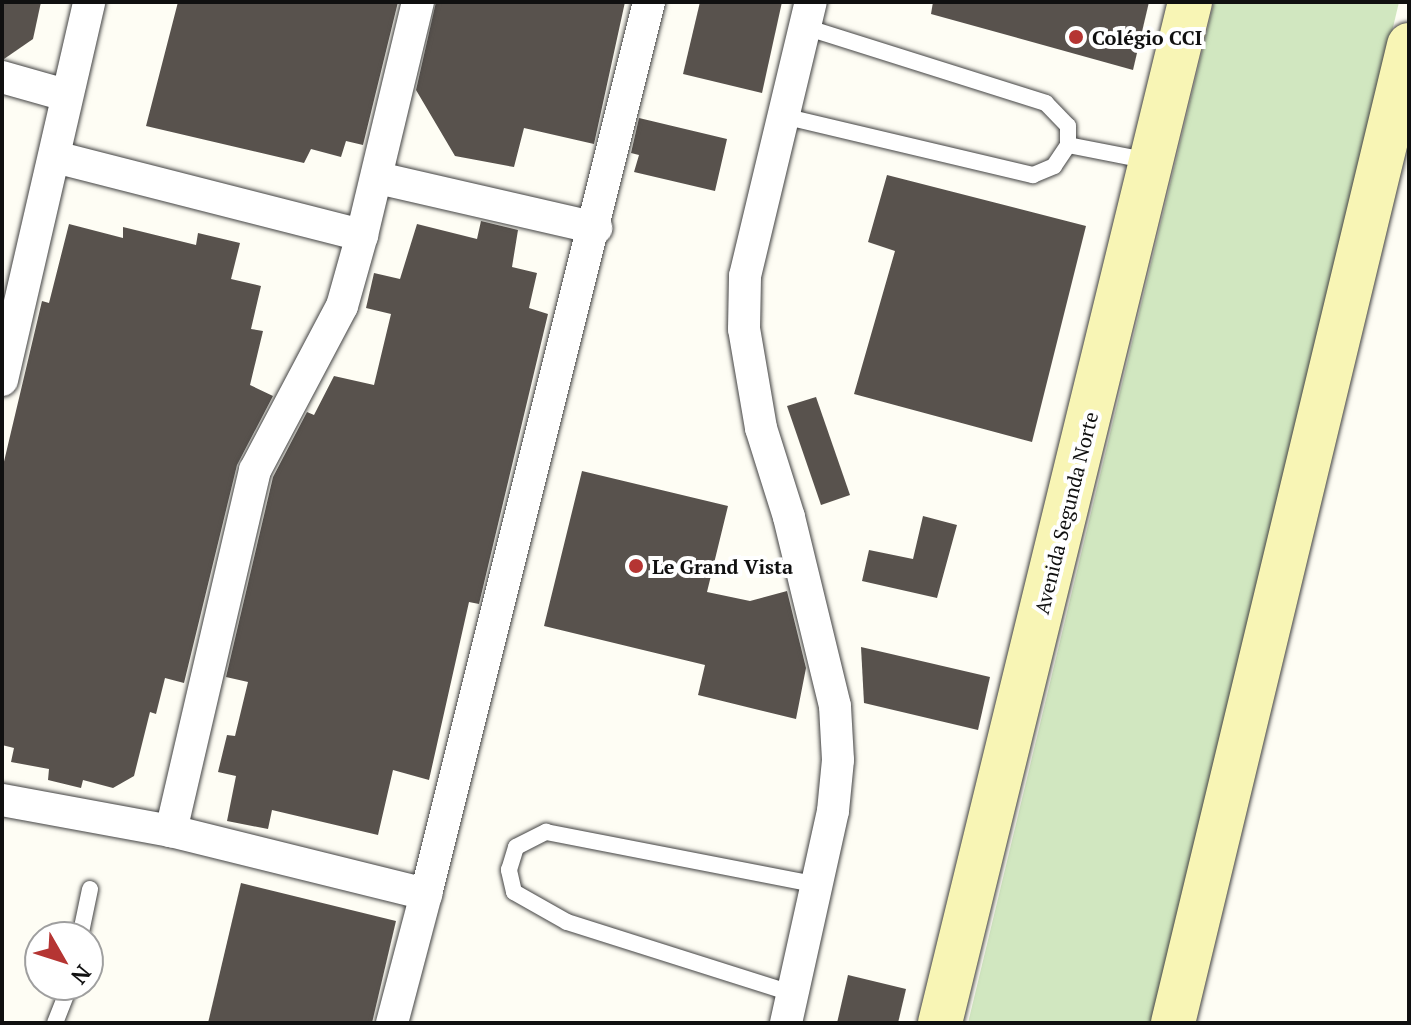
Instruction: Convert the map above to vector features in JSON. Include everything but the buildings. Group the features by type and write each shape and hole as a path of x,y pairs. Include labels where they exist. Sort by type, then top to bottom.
{"main road":[{"name":"Avenida Segunda Norte","path":"940,1023 1190,2"},
{"path":"1173,1023 1409,45"}],"street":[{"path":"2,380 55,157 65,95 89,2"},
{"path":"171,831 255,470 342,306 378,178 418,2"},
{"path":"392,1023 596,228 649,2"},
{"path":"790,1008 814,884 833,811 838,760 835,706 789,517 761,428 744,329 745,276 808,15"},
{"path":"2,77 65,95"},
{"path":"55,157 362,235"},
{"path":"378,178 596,228"},
{"path":"2,800 171,831 426,894"}],"lane":[{"path":"783,116 1033,175 1054,166 1068,145 1068,126 1046,103 808,15"},
{"path":"1068,145 1152,161"},
{"path":"790,1008 567,922 514,892 509,870 516,847 546,832 814,884"},
{"path":"83,921 90,889"},
{"path":"55,1023 64,1001"}],"green space":[{"path":"1214,2 1399,2 1158,1023 968,1023"}],"place":[{"name":"Colégio CCI","path":"1076,37"},
{"name":"Le Grand Vista","path":"636,566"}]}
